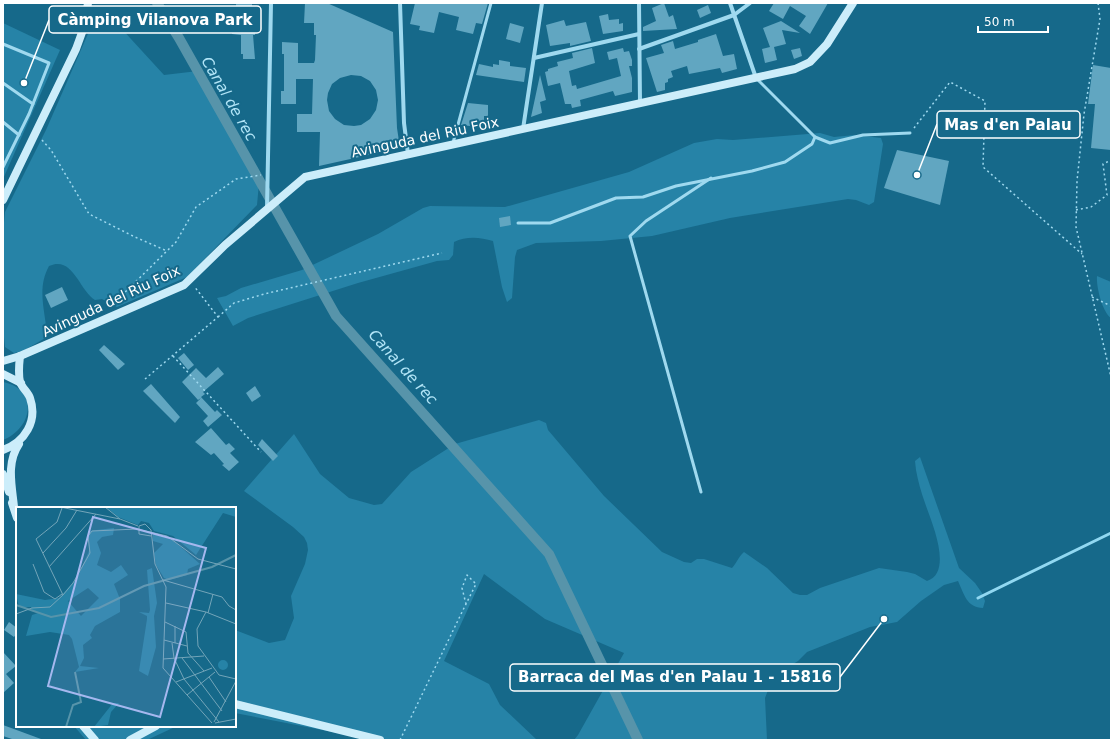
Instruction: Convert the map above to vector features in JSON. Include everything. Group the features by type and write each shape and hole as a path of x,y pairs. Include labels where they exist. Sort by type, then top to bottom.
{"street":[{"path":"3,200 76,49 84,27 88,3"},
{"path":"267,208 271,3"},
{"path":"400,3 404,123 408,154"},
{"path":"523,130 542,3"},
{"path":"639,3 640,104"},
{"path":"730,3 756,78"},
{"path":"639,49 734,15 750,3"},
{"name":"Avinguda del Riu Foix","path":"3,361 20,356 184,285 267,208 305,177 795,69 810,62 827,44 853,3"},
{"path":"534,58 639,34"},
{"path":"14,507 10,473 13,453 28,431 33,413 30,396 21,383 18,369 20,356"},
{"path":"3,374 21,383"},
{"path":"3,450 12,447 22,439"},
{"path":"3,474 16,514"},
{"path":"236,704 380,740"},
{"path":"84,727 95,740"},
{"path":"130,740 154,727"}],"lane":[{"path":"452,144 491,3"},
{"path":"3,44 48,63 33,104 3,167"},
{"path":"756,78 815,137 830,143 863,135 910,133"},
{"path":"3,83 33,104"},
{"path":"3,122 19,135"},
{"path":"518,223 550,223 616,198 643,197 676,186 752,171 785,162 812,144 815,137"},
{"path":"3,158 6,162"},
{"path":"701,492 630,236 646,221 711,178"}],"path":[{"path":"1098,3 1100,19 1084,114 1076,181 1076,227 1111,377"},
{"path":"910,133 950,82 985,101 983,167 1082,254"},
{"path":"36,133 51,150 89,214 167,251"},
{"path":"1076,210 1091,207 1108,195 1103,164 1111,160"},
{"path":"112,316 111,305 176,242 196,207 236,179 268,174"},
{"path":"145,379 234,303 264,294 442,254"},
{"path":"189,280 218,317"},
{"path":"1092,297 1111,306"},
{"path":"173,356 261,452"},
{"path":"400,740 476,584 467,575 462,588 466,604"}],"shaded area":[{"path":"109,8 120,27 164,75 198,71 260,172 257,205 187,277 117,307 102,299 95,300 84,289 70,269 64,265 57,264 49,266 45,275 42,292 47,337 23,351 14,353 5,347 3,328 3,233 5,212 46,130 94,20 102,9"},
{"path":"3,23 60,50 3,179"},
{"path":"820,133 834,137 855,135 881,138 883,144 874,202 869,205 856,200 848,199 730,218 652,236 601,241 536,243 517,250 515,257 512,298 507,302 502,287 493,241 473,238 454,242 453,255 449,260 437,261 358,283 248,318 233,326 217,298 226,296 241,288 302,270 378,234 423,208 430,206 505,207 629,172 694,143 717,139 733,140"},
{"path":"1097,276 1111,282 1111,318 1102,305"},
{"path":"3,382 15,386 22,392 27,400 28,409 26,418 21,427 3,440"},
{"path":"539,420 546,423 548,430 604,496 662,552 684,562 691,563 697,559 704,559 732,568 744,552 767,568 793,593 800,595 807,595 820,588 879,568 915,574 927,581 935,576 939,568 940,557 935,533 917,474 915,461 920,457 959,568 975,583 982,593 985,601 983,608 973,606 970,603 964,595 958,581 944,585 921,601 897,622 870,627 807,652 798,661 780,672 770,685 765,698 767,740 574,740 624,653 545,619 484,574 444,661 489,684 500,705 537,740 374,740 236,713 236,630 269,643 285,640 294,618 291,596 305,564 308,550 304,537 293,527 244,491 294,434 320,474 349,498 374,505 382,504 411,472 455,444"},
{"path":"75,727 175,727 147,740 86,740"}],"building":[{"path":"236,3 252,3 252,21 256,21 255,35 253,35 255,59 243,59 243,54 241,54 241,35 232,34 232,19 236,19"},
{"path":"305,3 327,3 393,32 397,128 400,148 319,166 320,132 297,132 297,114 312,114 313,79 296,79 296,104 281,104 281,91 284,91 284,54 282,54 282,42 298,43 298,63 314,63 315,60 316,35 314,35 314,23 304,23","holes":["351,75 361,76 370,81 376,90 378,100 376,110 370,119 361,125 344,125 335,119 329,111 327,100 328,93 332,84 340,78"]},
{"path":"415,3 488,3 482,24 476,23 473,34 456,30 459,17 439,12 434,33 419,30 420,26 410,24"},
{"path":"664,3 669,17 673,15 677,29 643,31 643,27 656,21 652,8"},
{"path":"774,3 828,3 810,34 799,26 806,16 790,6 783,19 769,11"},
{"path":"708,5 711,13 700,18 697,10"},
{"path":"608,14 609,20 619,19 619,24 623,23 623,31 603,34 599,16"},
{"path":"564,20 566,26 586,22 591,41 570,46 570,43 550,46 546,25"},
{"path":"781,21 800,33 782,30 786,44 774,47 777,60 765,63 762,49 770,47 763,28"},
{"path":"510,23 524,27 520,43 506,39"},
{"path":"716,34 723,56 734,54 737,69 722,73 720,68 689,74 687,66 671,71 673,77 668,79 668,82 665,83 665,90 657,92 646,58 664,53 661,45 673,41 675,49 698,42 698,40"},
{"path":"592,48 595,63 569,71 572,86 576,85 577,89 621,76 617,58 609,60 607,52 623,48 624,52 629,51 632,60 632,66 629,66 632,78 632,92 615,96 613,91 580,100 581,106 572,108 571,104 565,104 560,83 548,86 545,72 548,71 548,69 558,66 557,62 573,58 572,53"},
{"path":"800,48 802,56 794,59 791,50"},
{"path":"499,60 510,62 510,66 526,68 524,82 476,75 479,64 493,67 493,64 499,65"},
{"path":"1093,65 1111,68 1111,150 1091,148 1095,104 1088,104"},
{"path":"540,75 546,100 540,102 542,113 531,117"},
{"path":"468,103 488,105 488,116 484,116 484,121 471,120 470,126 461,125"},
{"path":"897,150 949,161 940,205 884,188"},
{"path":"510,216 511,225 500,227 499,218"},
{"path":"62,287 68,300 51,308 45,295"},
{"path":"104,345 125,364 118,370 99,350"},
{"path":"184,353 194,365 188,370 178,358"},
{"path":"218,367 224,374 203,392 205,394 201,397 215,412 217,410 222,415 208,427 203,421 208,416 196,403 201,398 198,400 182,382 196,368 206,378"},
{"path":"151,384 180,417 175,423 143,391"},
{"path":"255,386 261,396 252,402 246,393"},
{"path":"211,428 226,445 229,443 235,449 230,453 239,462 229,471 222,465 224,464 214,453 211,455 195,442"},
{"path":"262,439 278,456 273,461 258,445"},
{"path":"9,622 16,627 16,634 14,637 4,630"},
{"path":"3,652 16,666 6,674 14,683 3,693"},
{"path":"3,725 41,739 15,740 3,736"}],"waterway":[{"name":"Canal de rec","path":"157,3 179,38 336,316 549,554 638,740"},
{"path":"978,598 1111,533"}],"place":[{"name":"Càmping Vilanova Park","path":"24,83"},
{"name":"Mas d'en Palau","path":"917,175"},
{"name":"Barraca del Mas d'en Palau 1 - 15816","path":"884,619"}]}
